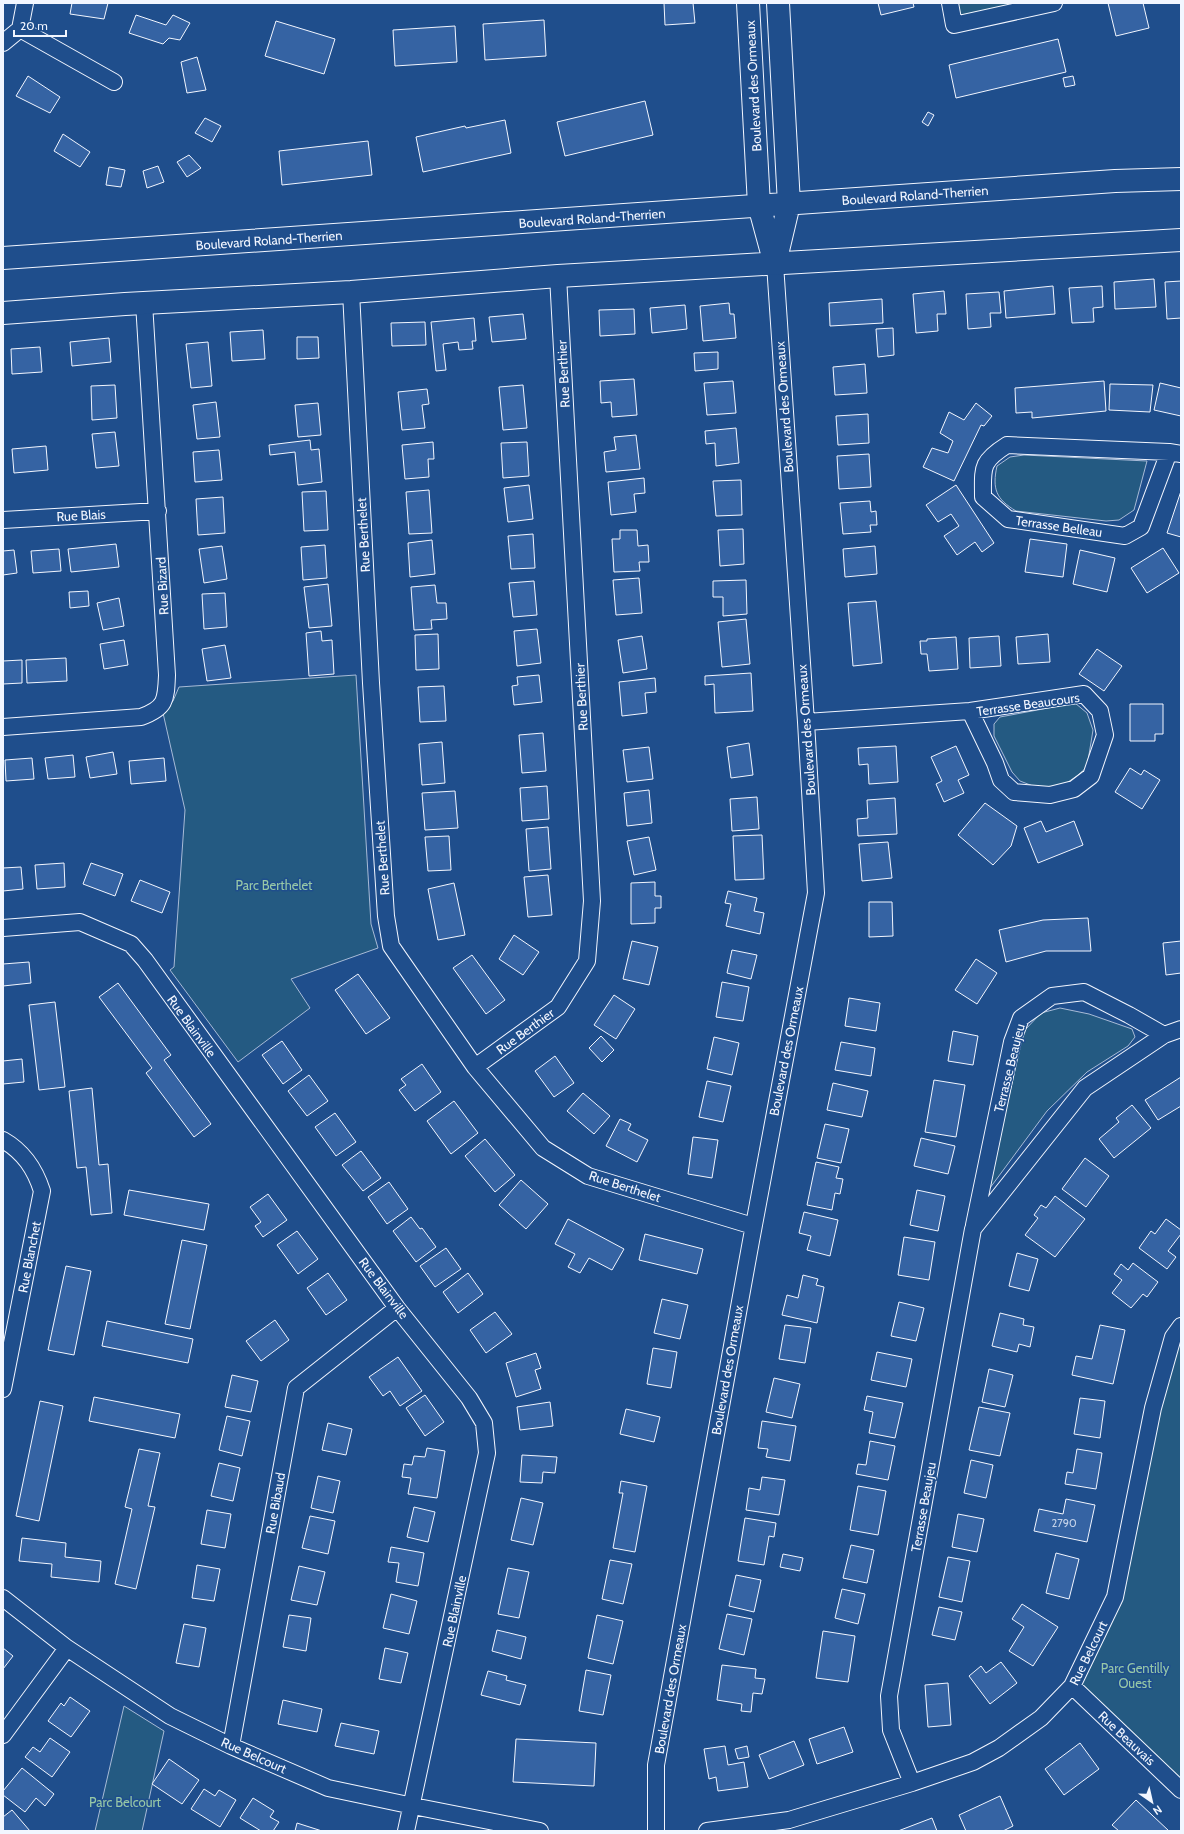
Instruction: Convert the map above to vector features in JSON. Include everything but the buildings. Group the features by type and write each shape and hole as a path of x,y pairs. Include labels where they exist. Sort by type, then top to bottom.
{"main road":[{"name":"Boulevard des Ormeaux","path":"748,3 759,205 775,264"},
{"name":"Boulevard des Ormeaux","path":"775,264 790,204 778,3"},
{"name":"Boulevard Roland-Therrien","path":"3,258 1114,181 1181,179"},
{"path":"3,313 144,303 351,292 558,276 1181,240"}],"street":[{"path":"3,43 20,29 25,3"},
{"path":"950,3 954,25 1054,3"},
{"path":"20,29 114,82"},
{"name":"Boulevard des Ormeaux","path":"656,1831 656,1765 753,1226 816,893 775,264"},
{"name":"Rue Berthier","path":"475,1067 558,1007 587,961 592,901 558,276"},
{"name":"Rue Berthelet","path":"351,292 370,683 386,916 391,946 475,1067 543,1148 588,1176 753,1226"},
{"name":"Rue Bizard","path":"3,727 141,718 153,713 162,706 166,694 167,675 158,511 144,303"},
{"name":"Terrasse Belleau","path":"1007,445 1175,453 1141,527 1125,536 1008,519 983,497 983,470 991,455 1007,445"},
{"name":"Rue Blais","path":"3,520 158,511"},
{"name":"Terrasse Beaucours","path":"806,722 970,711 1084,694 1100,711 1105,735 1091,776 1074,789 1050,795 1014,792 1001,780 995,763 970,711"},
{"name":"Rue Blainville","path":"3,928 80,922 131,944 145,960 397,1308 469,1398 484,1423 487,1453 406,1831"},
{"name":"Terrasse Beaujeu","path":"912,1783 891,1730 890,1696 973,1229 1012,1042 1021,1018 1052,996 1084,992 1164,1035"},
{"name":"Terrasse Beaujeu","path":"973,1229 1085,1088 1164,1035 1181,1029"},
{"name":"Rue Blanchet","path":"3,1140 15,1147 36,1172 42,1191 3,1389"},
{"name":"Rue Bibaud","path":"231,1746 296,1388 397,1308"},
{"name":"Rue Belcourt","path":"707,1831 789,1820 912,1783 973,1762 1000,1748 1041,1718 1072,1686 1115,1597 1153,1408 1173,1337 1181,1326"},
{"name":"Rue Belcourt","path":"3,1598 67,1648 170,1716 231,1746 328,1788 540,1831"},
{"path":"3,1735 67,1648"},
{"name":"Rue Beauvais","path":"1072,1686 1181,1790"}],"green space":[{"path":"955,3 1031,3 958,19"},
{"path":"1024,455 1147,461 1134,510 1119,520 1106,521 1016,511 1009,507 997,493 995,481 997,466 1010,457"},
{"name":"Parc Berthelet","path":"356,675 371,924 378,948 291,979 310,1008 238,1062 170,970 174,967 185,810 163,713 173,701 179,687"},
{"path":"1075,703 1087,713 1093,730 1087,767 1062,786 1038,788 1020,781 1012,772 994,736 994,724 1000,717"},
{"path":"1060,1008 1089,1014 1132,1029 1135,1037 1128,1046 1087,1072 1047,1111 987,1192 1024,1031 1041,1013"},
{"name":"Parc Gentilly Ouest","path":"1181,1331 1181,1783 1078,1687 1117,1601 1155,1408"},
{"name":"Parc Belcourt","path":"124,1706 164,1731 142,1831 95,1831"}]}
